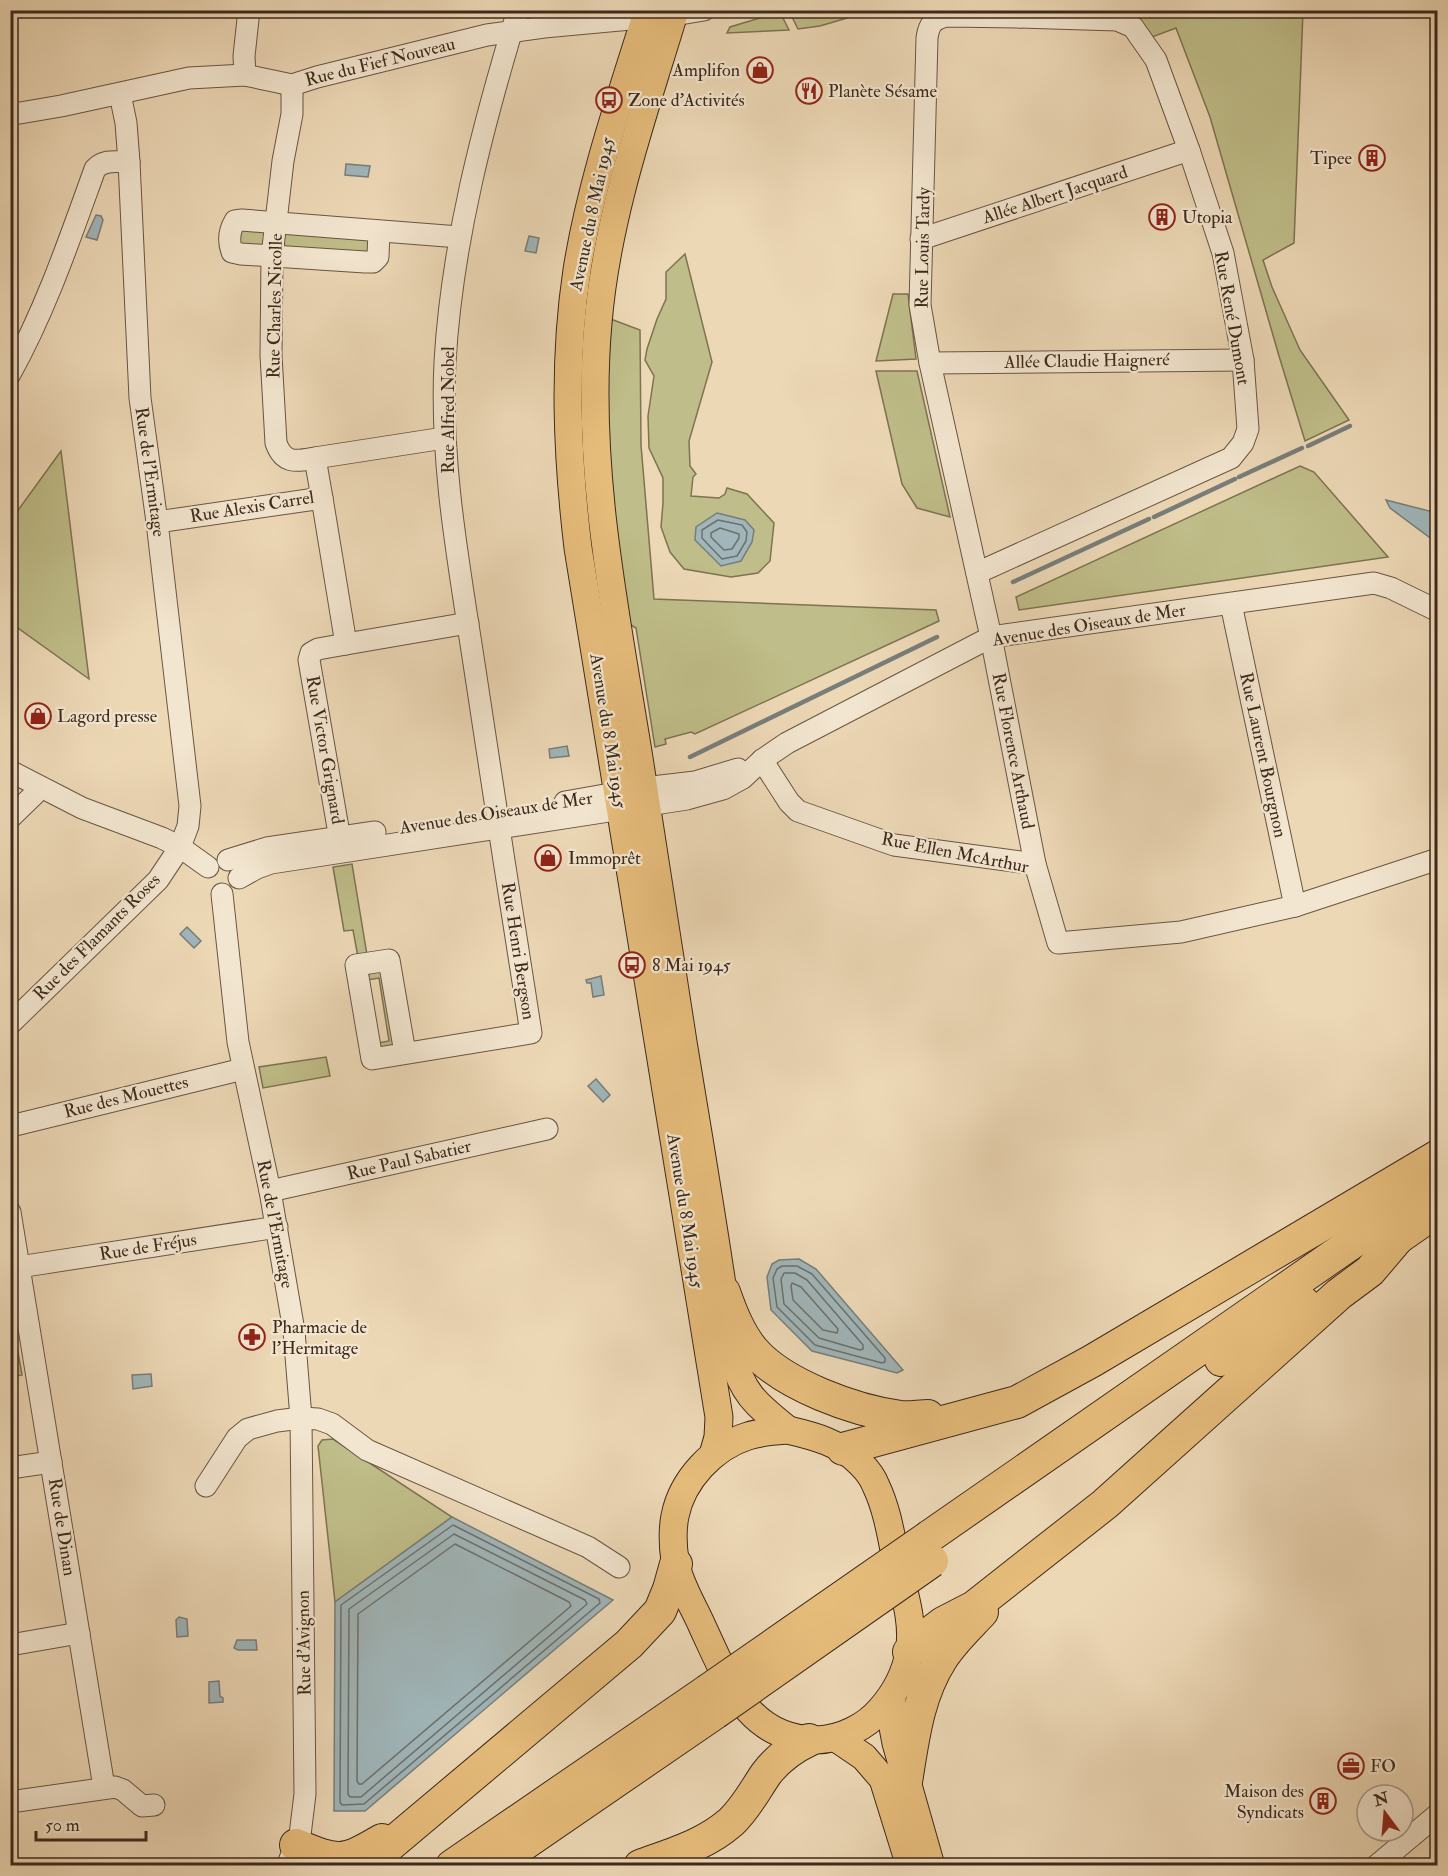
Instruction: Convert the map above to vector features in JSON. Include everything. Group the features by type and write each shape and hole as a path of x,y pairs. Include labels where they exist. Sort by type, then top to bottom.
{"highway":[{"path":"843,1449 1017,1402 1092,1361 1437,1156"},
{"path":"492,1866 711,1702 931,1549 1437,1183"},
{"path":"931,1549 1437,1210"},
{"path":"909,1652 943,1623 974,1607 1105,1504 1339,1294 1370,1271 1398,1238"},
{"path":"724,1292 734,1318 751,1348 778,1372 797,1383 864,1408 902,1417 968,1415"},
{"path":"365,1866 629,1644 660,1611 676,1564"},
{"path":"906,1782 914,1729 930,1678 942,1657 956,1640 1021,1571"},
{"path":"452,1866 711,1702"},
{"path":"640,1866 690,1848 713,1835 732,1821 777,1761 793,1748 822,1739"},
{"path":"292,1856 343,1859 356,1855 429,1812"}],"main road":[{"name":"Avenue du 8 Mai 1945","path":"660,14 616,109 588,217 574,290 567,378 568,442 573,507 632,798 724,1292 732,1354 743,1387 788,1430"},
{"name":"Avenue du 8 Mai 1945","path":"632,798 719,1417 718,1437 713,1455"},
{"name":"Avenue du 8 Mai 1945","path":"788,1430 817,1437 843,1449 861,1463 875,1483 884,1505 909,1622 909,1652 903,1674 892,1696 876,1714 858,1728 822,1739 795,1738 774,1731 753,1716 724,1673 676,1564 673,1536 675,1515 684,1492 698,1471 713,1455 732,1442 749,1435 788,1430"},
{"name":"Avenue du 8 Mai 1945","path":"892,1696 892,1722 906,1782 932,1866"},
{"name":"Avenue du 8 Mai 1945","path":"822,1739 864,1757 883,1779 910,1866"}],"street":[{"path":"244,75 249,10"},
{"name":"Rue Alfred Nobel","path":"498,820 456,552 444,438 445,363 459,237 475,163 518,10"},
{"name":"Rue du Fief Nouveau","path":"10,113 120,94 189,78 244,75 292,86 317,77 487,35 704,10"},
{"name":"Rue René Dumont","path":"977,573 1231,458 1244,443 1248,429 1244,360 1222,253 1189,150 1156,60 1134,27 1118,20 1020,14"},
{"name":"Rue Louis Tardy","path":"991,637 930,363 920,305 927,38 930,24 938,18 1020,14"},
{"name":"Rue Charles Nicolle","path":"292,86 292,114 283,161 272,256 271,355 276,443 280,454 290,460 315,458"},
{"name":"Rue de l'Ermitage","path":"120,94 126,123 129,162 140,398 190,806 188,826 180,847"},
{"name":"Allée Albert Jacquard","path":"921,239 1189,150"},
{"path":"10,374 33,331 95,169 107,162 129,162"},
{"path":"379,231 378,256 373,262 242,254 232,252 230,244 231,228 235,221 242,220 459,237"},
{"name":"Allée Claudie Haigneré","path":"930,363 1244,360"},
{"path":"315,458 444,438"},
{"name":"Rue Alexis Carrel","path":"157,522 322,498 315,458"},
{"path":"322,498 346,644 468,623"},
{"name":"Avenue des Oiseaux de Mer","path":"234,869 257,868 341,844 498,820 591,798 687,799 723,789 743,778 762,760 787,743 991,637 1374,583 1391,588 1437,611"},
{"name":"Rue Laurent Bourgnon","path":"1232,604 1295,906"},
{"name":"Rue Florence Arthaud","path":"991,637 1035,864"},
{"name":"Rue Victor Grignard","path":"341,844 309,660 311,652 346,644"},
{"name":"Rue Ellen McArthur","path":"762,760 789,802 798,811 894,845 1035,864 1058,942 1181,932 1295,906 1437,859"},
{"path":"10,771 82,808 162,838 180,847 208,867"},
{"path":"10,818 41,788"},
{"name":"Rue Henri Bergson","path":"405,1053 531,1033 498,820"},
{"name":"Rue des Flamants Roses","path":"10,1024 158,880 180,847"},
{"path":"217,860 234,869 234,889 222,894 212,891 205,882 205,872 217,860"},
{"name":"Rue de l'Ermitage","path":"222,894 230,981 243,1069 270,1191 294,1331 301,1418"},
{"name":"Rue des Mouettes","path":"10,1128 243,1069"},
{"name":"Rue Paul Sabatier","path":"270,1191 547,1129"},
{"name":"Rue de Dinan","path":"10,1212 19,1267 19,1319 51,1462 104,1787"},
{"name":"Rue de Fréjus","path":"19,1267 277,1227"},
{"path":"206,1486 237,1438 248,1429 277,1421 301,1418 318,1419 332,1424 367,1450 588,1547 619,1567"},
{"name":"Rue d'Avignon","path":"292,1856 303,1813 305,1774 301,1418"},
{"path":"10,1468 51,1462"},
{"path":"10,1645 79,1633"},
{"path":"10,1802 115,1787 123,1790 142,1806 154,1805"},
{"path":"1376,1866 1437,1814"}],"shaded area":[{"path":"1111,10 1303,11 1294,243 1263,260 1272,287 1300,350 1349,420 1305,441 1210,117 1176,28 1152,37"},
{"path":"789,11 871,11 820,26 798,29"},
{"path":"780,12 789,30 727,33 730,27"},
{"path":"231,228 379,231 378,257 241,254"},
{"path":"685,254 712,362 689,441 690,466 696,474 693,477 691,496 719,498 725,494 727,488 747,494 774,523 770,561 758,573 731,577 684,569 670,552 661,527 663,478 649,448 648,416 654,376 645,360 657,319 666,299 666,272"},
{"path":"893,294 908,294 916,359 876,361"},
{"path":"608,318 640,330 641,445 654,599 936,610 939,621 695,734 691,732 665,739 666,744 655,747 636,628 626,622 607,483"},
{"path":"876,371 917,371 950,517 917,508 902,484"},
{"path":"61,451 89,679 11,623 11,520"},
{"path":"1300,466 1314,472 1388,557 1019,610 1016,597"},
{"path":"352,864 367,955 358,957 353,930 344,931 333,867"},
{"path":"377,970 382,972 395,1046 380,1048 378,1043 389,1041 379,978 367,980 370,973"},
{"path":"326,1057 330,1076 263,1088 259,1067"},
{"path":"11,1330 14,1330 22,1375 11,1377"},
{"path":"333,1439 452,1517 335,1602 318,1446 322,1440"}],"water":[{"path":"346,164 370,166 368,177 345,175"},
{"path":"96,215 101,216 103,220 97,240 86,237"},
{"path":"529,236 539,238 536,253 525,251"},
{"path":"1386,500 1437,513 1437,543 1390,508"},
{"path":"717,513 745,520 754,530 752,542 741,561 721,566 695,540 696,527"},
{"path":"567,746 569,756 550,758 549,749"},
{"path":"187,927 201,941 194,948 180,934"},
{"path":"601,976 604,995 593,997 591,983 587,983 586,980"},
{"path":"596,1079 610,1095 603,1102 588,1086"},
{"path":"799,1259 816,1269 903,1370 897,1373 812,1351 771,1310 767,1277 772,1264 779,1260"},
{"path":"151,1374 152,1386 133,1389 132,1375"},
{"path":"452,1517 613,1600 365,1811 334,1811 335,1602"},
{"path":"179,1617 187,1619 188,1636 177,1637 176,1620"},
{"path":"237,1640 256,1640 257,1650 234,1648"},
{"path":"219,1681 220,1696 223,1702 209,1703 209,1682"}],"waterway":[{"path":"1308,446 1350,426"},
{"path":"1239,477 1302,448"},
{"path":"1154,517 1235,479"},
{"path":"1013,582 1149,519"},
{"path":"690,757 937,637"}],"place":[{"name":"Amplifon","path":"760,70"},
{"name":"Planète Sésame","path":"809,91"},
{"name":"Zone d'Activités","path":"609,100"},
{"name":"Tipee","path":"1372,158"},
{"name":"Utopia","path":"1162,217"},
{"name":"Lagord presse","path":"38,716"},
{"name":"Immoprêt","path":"548,858"},
{"name":"8 Mai 1945","path":"632,965"},
{"name":"Pharmacie de l'Hermitage","path":"252,1337"},
{"name":"FO","path":"1351,1766"},
{"name":"Maison des Syndicats","path":"1323,1801"}]}
